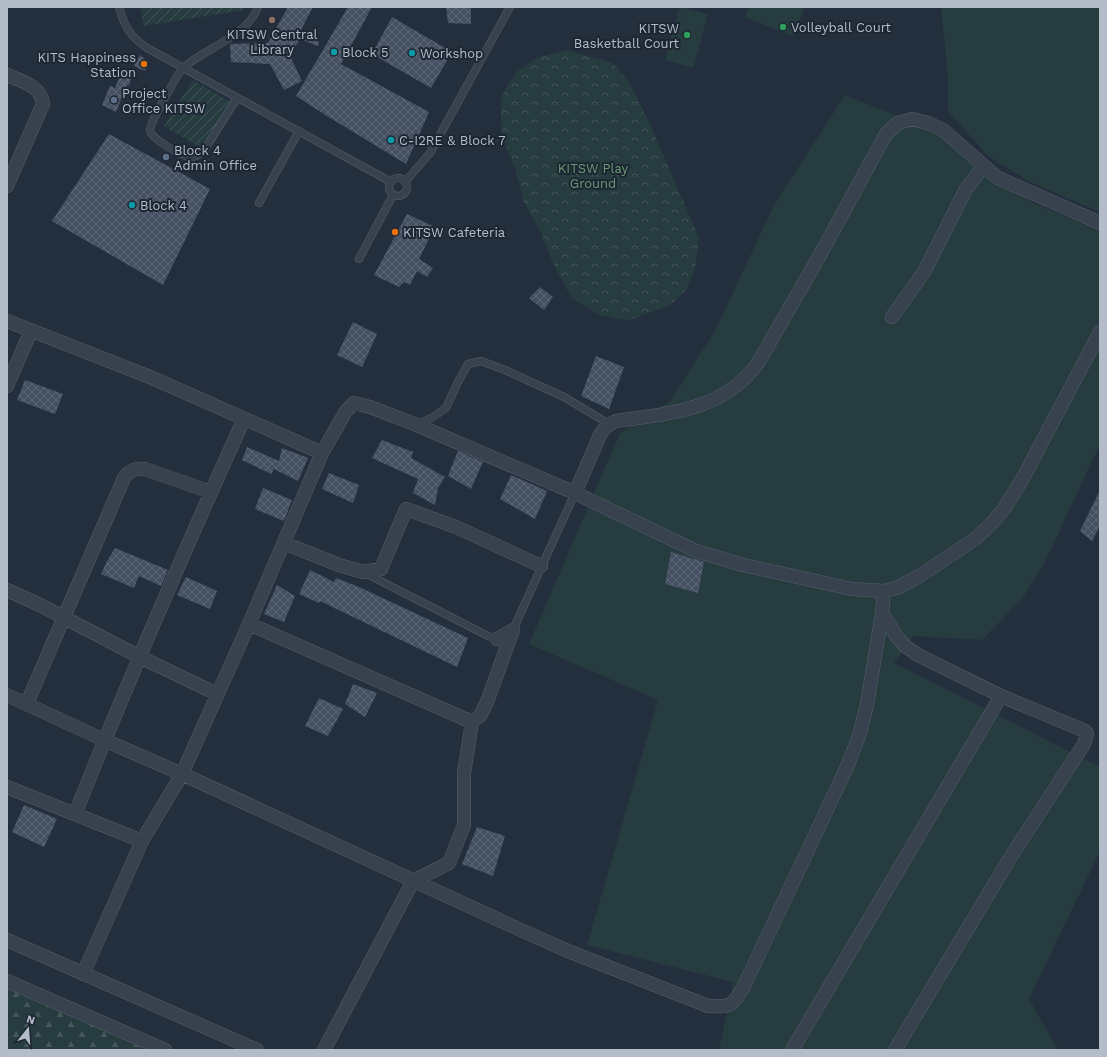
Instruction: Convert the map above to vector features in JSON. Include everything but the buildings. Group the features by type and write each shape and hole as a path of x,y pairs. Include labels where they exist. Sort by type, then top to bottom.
{"street":[{"path":"7,75 37,90 43,98 43,104 7,186"},
{"path":"575,493 600,435 609,424 616,421 673,412 696,406 717,398 732,390 748,376 758,363 886,134 898,123 912,119 928,122 943,130 983,167 998,178 1100,223"},
{"path":"892,317 924,272 966,189 983,167"},
{"path":"7,321 150,377 322,453"},
{"path":"7,386 32,331"},
{"path":"83,974 142,841 182,774 249,624 322,453 346,411 354,403 370,407 418,425 575,493 696,551 743,565 852,589 884,591 897,588 921,575 975,539 1004,509 1023,478 1100,332"},
{"path":"75,814 104,740 244,418"},
{"path":"26,703 124,478 129,472 136,468 145,469 211,492"},
{"path":"284,542 339,565 363,572 381,569 406,509 456,527 541,566"},
{"path":"7,590 217,694"},
{"path":"7,695 182,774 523,932 708,1006 726,1006 736,1000 743,988 847,767 859,736 867,705 882,613 884,591"},
{"path":"882,613 897,638 913,652 1001,696 1085,731 1087,734 1086,739 1010,858 895,1050"},
{"path":"249,624 472,722"},
{"path":"498,639 513,630"},
{"path":"324,1050 413,881 449,863 464,825 464,773 472,722 480,716 487,702 513,630"},
{"path":"792,1050 1001,696"},
{"path":"7,787 142,841"},
{"path":"7,940 257,1050"},
{"path":"7,981 165,1050"}],"lane":[{"path":"119,7 128,30 134,38 147,48 391,182"},
{"path":"237,98 203,152 194,157 182,155 155,139 151,134 150,130 153,119 182,68 239,30 251,20 258,7"},
{"path":"405,182 430,153 510,7"},
{"path":"259,203 299,132"},
{"path":"398,178 405,182 406,188 404,193 399,196 393,195 389,189 391,182 398,178"},
{"path":"359,259 393,195"},
{"path":"418,425 434,417 446,408 468,364 481,361 537,384 609,424"},
{"path":"513,630 575,493"},
{"path":"363,572 488,636 498,639"}],"green space":[{"path":"141,7 243,7 244,10 143,26"},
{"path":"680,7 708,14 693,68 665,60"},
{"name":"Volleyball Court","path":"749,7 805,7 793,36 745,17"},
{"path":"941,7 1100,7 1100,212 1030,182 988,156 948,111 948,77"},
{"name":"KITSW Play Ground","path":"567,50 613,63 630,84 649,122 699,238 695,269 687,289 670,305 630,320 601,316 571,297 554,265 540,231 524,203 516,171 504,141 501,125 501,99 507,86 519,70 537,58"},
{"path":"193,80 231,102 201,148 164,126"},
{"path":"845,95 935,131 1031,202 1100,231 1100,444 1046,560 1022,599 982,640 913,636 894,663 1100,767 1100,851 1029,999 1058,1050 719,1050 733,982 587,945 658,700 529,644 620,433 670,401 716,329 774,205"},
{"path":"7,985 151,1050 7,1050"}],"place":[{"name":"KITSW Central Library","path":"272,20"},
{"name":"Volleyball Court","path":"783,27"},
{"name":"KITSW Basketball Court","path":"687,35"},
{"name":"Block 5","path":"334,52"},
{"name":"Workshop","path":"412,53"},
{"name":"KITS Happiness Station","path":"144,64"},
{"name":"Project Office KITSW","path":"114,100"},
{"name":"C-I2RE & Block 7","path":"391,140"},
{"name":"Block 4 Admin Office","path":"166,157"},
{"name":"Block 4","path":"132,205"},
{"name":"KITSW Cafeteria","path":"395,232"}]}
